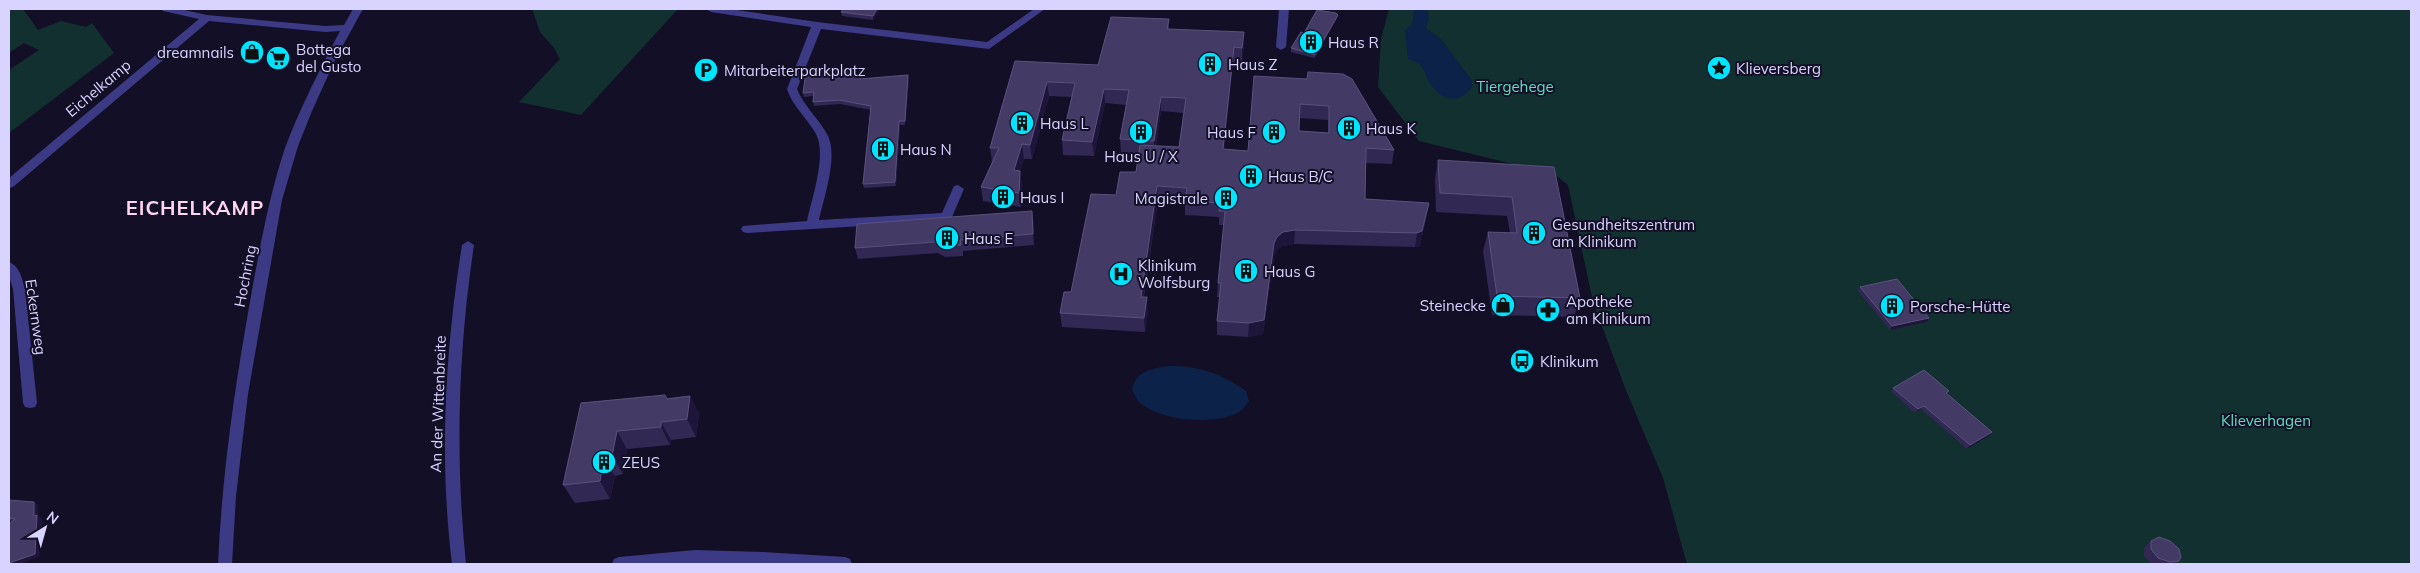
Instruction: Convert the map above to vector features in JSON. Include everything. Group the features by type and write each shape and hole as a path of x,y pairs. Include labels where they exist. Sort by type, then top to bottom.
{"street":[{"path":"167,9 208,18 325,29 347,28"},
{"name":"Hochring","path":"225,564 226,526 239,395 274,209 292,146 347,28 358,9"},
{"path":"711,9 817,26 989,46 1040,9"},
{"path":"1281,47 1284,9"},
{"name":"Eichelkamp","path":"9,184 208,18"},
{"path":"813,224 827,152 826,142 822,133 798,104 792,89 817,26"},
{"path":"747,229 946,217 958,189"},
{"name":"An der Wittenbreite","path":"459,564 450,470 452,384 459,305 468,245"},
{"name":"Eckernweg","path":"9,267 15,275 19,289 30,403"},
{"path":"619,564 695,556 763,558 845,564"}],"green space":[{"path":"9,9 23,9 38,30 61,21 86,27 92,23 114,53 9,133 9,70 39,50 24,43 9,53"},
{"path":"532,9 678,9 581,115 519,102 560,59 554,48 540,32"},
{"path":"1389,9 2411,9 2411,564 1687,564 1663,478 1627,393 1593,302 1568,185 1554,174 1419,141 1378,87 1381,39"}],"water":[{"path":"1415,9 1428,10 1429,19 1426,28 1441,39 1471,79 1473,86 1468,92 1456,99 1450,99 1439,93 1429,82 1421,66 1408,59 1405,31 1412,23"},
{"path":"1169,366 1190,367 1219,375 1246,391 1249,401 1237,413 1212,419 1186,419 1161,414 1140,403 1132,390 1134,383 1141,374 1156,368"}],"building":[{"path":"843,9 877,9 873,16 841,12"},
{"name":"Haus R","path":"1317,10 1338,15 1315,55 1291,48 1301,32 1304,33"},
{"path":"1111,17 1169,19 1167,29 1244,32 1242,48 1234,47 1223,149 1248,151 1254,76 1307,79 1308,72 1343,74 1352,79 1394,150 1366,148 1365,199 1429,203 1422,231 1417,233 1295,230 1283,232 1274,243 1264,320 1249,323 1217,321 1221,283 1218,283 1225,211 1219,211 1220,203 1185,201 1187,188 1157,186 1141,297 1147,297 1144,318 1060,313 1064,292 1071,292 1091,194 1116,195 1120,172 1136,172 1140,145 1179,147 1186,98 1161,97 1154,141 1120,139 1129,90 1104,89 1092,142 1062,140 1075,83 1047,82 1030,145 1022,144 1014,170 1020,171 1019,193 981,187 999,148 990,148 1015,61 1098,65","holes":["1300,104 1329,106 1329,133 1299,131"]},
{"name":"Haus N","path":"855,67 854,75 860,74 860,79 908,75 905,121 899,121 895,182 863,184 871,106 839,100 813,102 814,92 803,93 806,71"},
{"name":"Gesundheitszentrum am Klinikum","path":"1438,160 1554,167 1580,298 1497,296 1488,232 1517,233 1512,197 1440,193"},
{"path":"1032,211 1033,234 960,240 961,245 942,246 935,242 855,248 857,224"},
{"name":"Porsche-Hütte","path":"1897,279 1929,318 1892,326 1860,287"},
{"path":"1924,370 1949,391 1946,393 1992,432 1970,445 1924,406 1918,409 1893,388"},
{"path":"665,395 667,399 690,396 687,419 661,422 661,427 617,431 612,456 604,457 600,481 563,485 581,403"},
{"path":"9,500 34,502 34,516 37,515 35,554 9,563 9,524 15,519 9,518"},
{"path":"2159,537 2170,541 2179,549 2181,557 2179,561 2170,562 2158,558 2151,549 2151,541"}],"place":[{"name":"Haus R","path":"1311,42"},
{"name":"dreamnails","path":"252,52"},
{"name":"Bottega del Gusto","path":"278,58"},
{"name":"Haus Z","path":"1210,64"},
{"name":"Klieversberg","path":"1719,68"},
{"name":"Mitarbeiterparkplatz","path":"706,70"},
{"name":"Haus L","path":"1022,123"},
{"name":"Haus K","path":"1349,128"},
{"name":"Haus U / X","path":"1141,132"},
{"name":"Haus F","path":"1274,132"},
{"name":"Haus N","path":"883,149"},
{"name":"Haus B/C","path":"1251,176"},
{"name":"Haus I","path":"1003,197"},
{"name":"Magistrale","path":"1226,198"},
{"name":"Gesundheitszentrum am Klinikum","path":"1534,233"},
{"name":"Haus E","path":"947,238"},
{"name":"Haus G","path":"1246,271"},
{"name":"Klinikum Wolfsburg","path":"1121,274"},
{"name":"Steinecke","path":"1503,305"},
{"name":"Porsche-Hütte","path":"1892,306"},
{"name":"Apotheke am Klinikum","path":"1548,310"},
{"name":"Klinikum","path":"1522,361"},
{"name":"ZEUS","path":"604,462"}],"district":[{"name":"EICHELKAMP","path":"195,207"}],"park label":[{"name":"Tiergehege","path":"1515,86"},
{"name":"Klieverhagen","path":"2266,420"}]}
